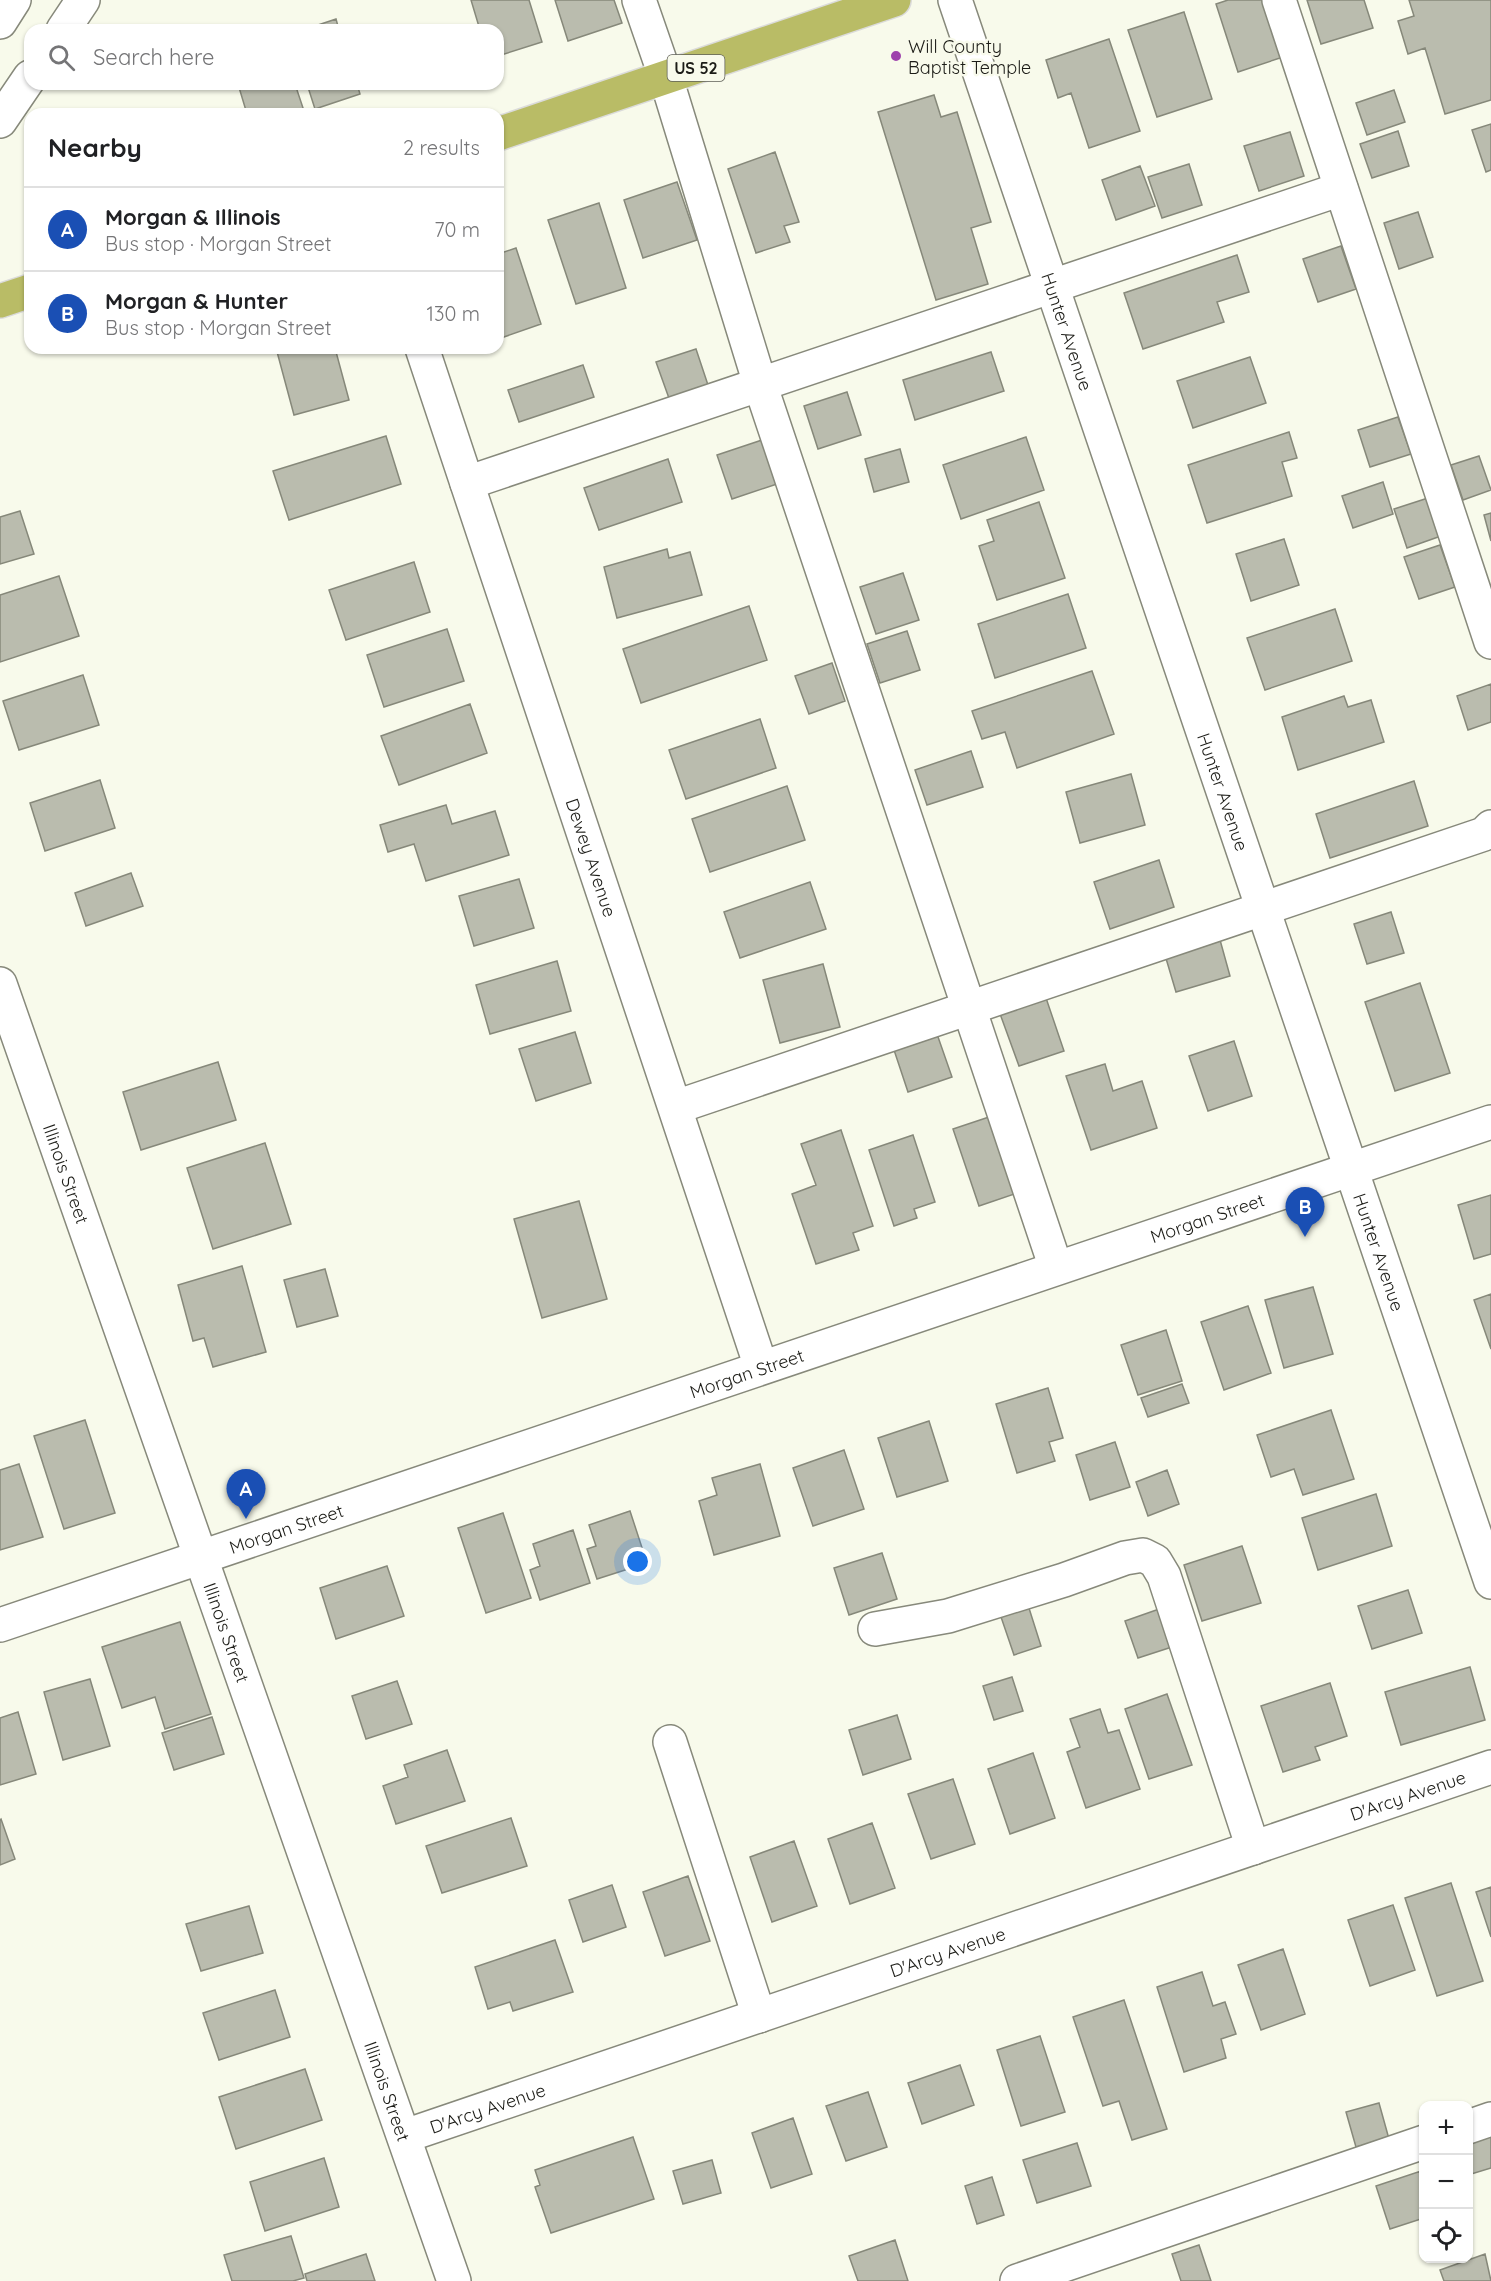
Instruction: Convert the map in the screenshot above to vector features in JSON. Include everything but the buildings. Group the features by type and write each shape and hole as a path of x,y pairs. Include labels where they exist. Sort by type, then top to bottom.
{"main road":[{"name":"US 52","path":"504,132 894,0"},
{"path":"0,301 24,293"}],"street":[{"path":"0,22 14,0"},
{"path":"67,24 83,0"},
{"path":"639,0 666,78 760,384 1056,1268"},
{"name":"Hunter Avenue","path":"955,0 1491,1582"},
{"path":"1279,0 1491,642"},
{"path":"0,121 24,87"},
{"path":"467,483 1341,189"},
{"name":"Dewey Avenue","path":"424,354 761,1368"},
{"path":"676,1107 1484,834 1491,827"},
{"name":"Illinois Street","path":"1,988 454,2281"},
{"name":"Morgan Street","path":"0,1625 1491,1122"},
{"path":"875,1629 948,1616 1064,1580 1125,1558 1143,1555 1155,1561 1164,1576 1252,1848"},
{"path":"669,1742 759,2016"},
{"name":"D'Arcy Avenue","path":"405,2136 1491,1767"},
{"path":"1473,2125 1491,2119"},
{"path":"1017,2281 1419,2144"}],"place":[{"name":"Will County Baptist Temple","path":"896,56"},
{"name":"Morgan & Hunter","path":"1305,1237"},
{"name":"Morgan & Illinois","path":"246,1519"}]}
